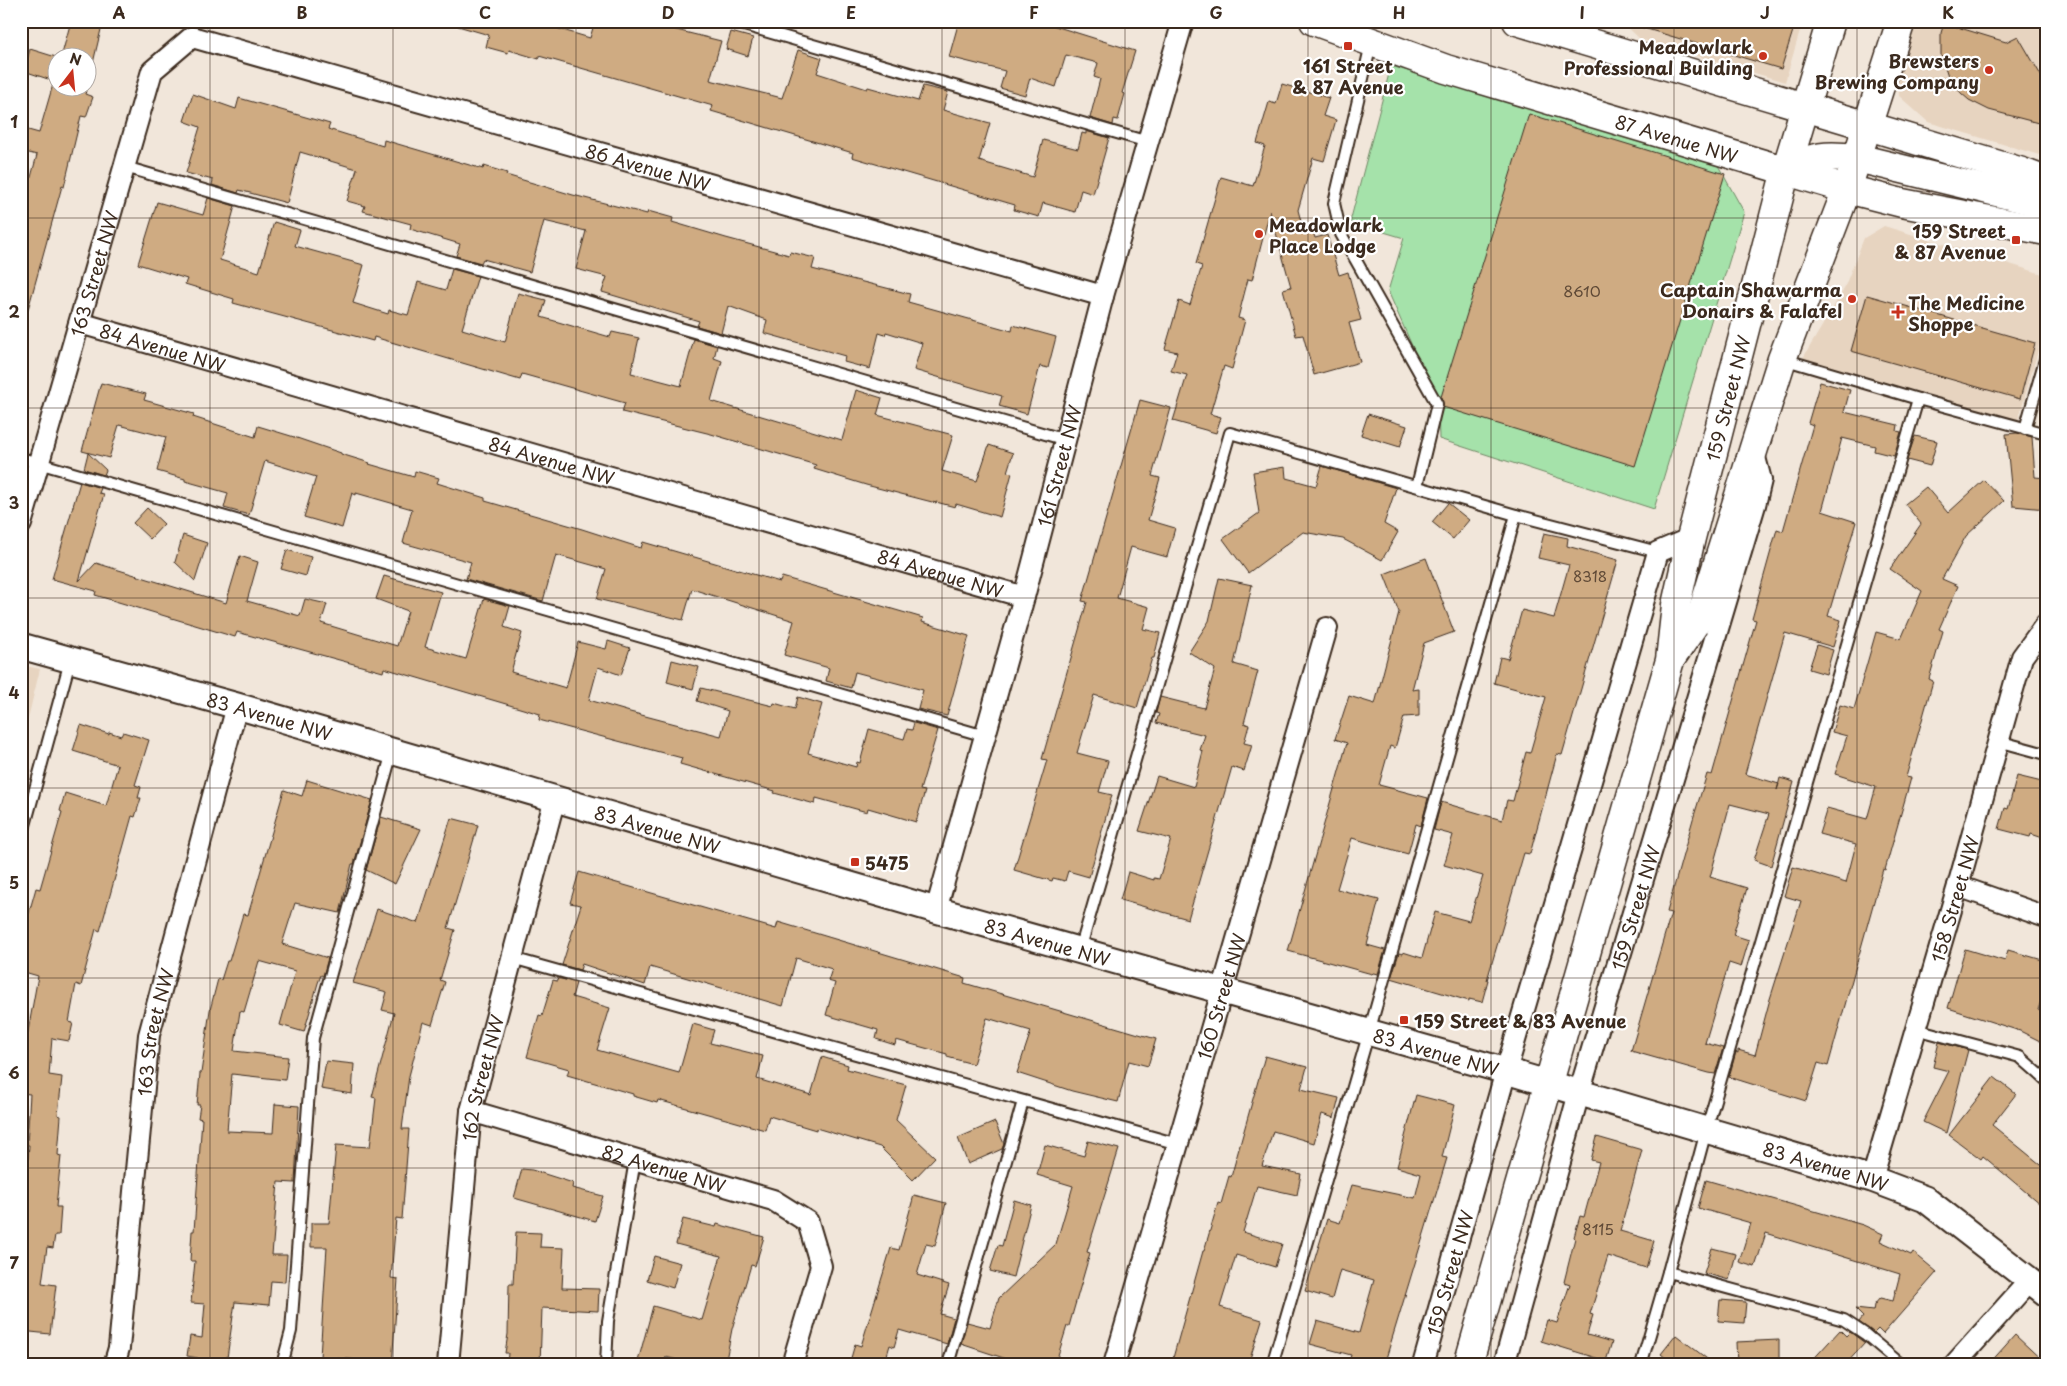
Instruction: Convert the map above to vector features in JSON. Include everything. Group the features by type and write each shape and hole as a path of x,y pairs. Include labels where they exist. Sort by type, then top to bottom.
{"main road":[{"name":"87 Avenue NW","path":"1314,21 1446,69 1847,189 2046,231"},
{"path":"1518,21 1868,125 2046,181"},
{"name":"159 Street NW","path":"1468,1365 1670,660 1676,605 1691,538 1786,170 1831,21"},
{"name":"159 Street NW","path":"1670,660 1702,613 1782,358 1847,189 1901,21"},
{"path":"1786,170 1800,162 1817,157 1856,158 2046,204"}],"street":[{"name":"161 Street NW","path":"936,910 1024,597 1103,296 1183,21"},
{"name":"163 Street NW","path":"21,524 30,460 80,323 152,71 192,37"},
{"name":"86 Avenue NW","path":"192,37 1103,296"},
{"name":"84 Avenue NW","path":"80,323 1024,597"},
{"name":"159 Street NW","path":"1504,1365 1580,1093 1755,505 1761,480 1753,449"},
{"path":"1658,552 1691,538"},
{"name":"159 Street NW","path":"1423,1365 1506,1071 1658,552"},
{"name":"158 Street NW","path":"1872,1178 1958,886 2022,657 2046,624"},
{"name":"160 Street NW","path":"1114,1365 1327,628"},
{"name":"83 Avenue NW","path":"21,646 237,706 936,910 1370,1032 1872,1178 1925,1199 2038,1286"},
{"name":"163 Street NW","path":"114,1365 119,1348 149,1035 237,706"},
{"name":"162 Street NW","path":"448,1365 471,1111 555,798"},
{"path":"1958,886 2046,918"},
{"name":"82 Avenue NW","path":"471,1111 773,1200 808,1222 821,1266 792,1365"},
{"path":"1954,1365 2038,1286"}],"lane":[{"path":"730,21 1148,142"},
{"path":"1371,43 1334,203 1341,234 1437,404 1417,486"},
{"path":"125,167 1066,440"},
{"path":"2025,429 2046,356"},
{"path":"1782,358 1918,399 2046,434"},
{"path":"1641,1365 1706,1131 1918,399"},
{"path":"1080,950 1230,433 1516,515 1658,552"},
{"path":"30,460 985,736"},
{"path":"1272,1365 1370,1032 1516,515"},
{"path":"21,840 71,660"},
{"path":"1998,741 2046,754"},
{"path":"282,1365 291,1331 313,1038 392,751"},
{"path":"512,958 1178,1144"},
{"path":"1916,1029 2020,1057 2046,1080"},
{"path":"948,1365 1023,1101"},
{"path":"606,1365 608,1321 635,1160"},
{"path":"1668,1272 1844,1320 1865,1334 1902,1365"}],"shaded area":[{"path":"1621,21 1803,21 1785,82 1640,39"},
{"path":"1911,21 2046,21 2046,157 1928,122 1899,96 1897,62"},
{"path":"1884,226 2046,275 2046,322 2018,421 1803,358 1843,291 1864,238"},
{"path":"21,665 40,669 21,747"}],"green space":[{"path":"1391,66 1715,160 1744,212 1654,509 1439,439 1438,405 1388,291 1404,238 1350,222"}],"building":[{"path":"71,21 103,21 97,48 64,48"},
{"path":"459,21 543,21 542,24 590,38 595,21 653,21 652,24 721,41 710,80 782,98 798,50 822,58 817,73 867,89 868,87 918,101 923,86 948,92 943,110 990,123 979,161 1033,177 1043,140 1078,149 1082,133 1086,134 1086,131 1109,138 1093,194 1081,190 1075,212 1043,203 1039,217 1014,210 1015,205 852,157 853,153 711,111 713,106 539,56 539,59 509,50 508,53 486,47 489,35 458,26"},
{"path":"959,21 1039,21 1135,51 1122,93 1125,94 1118,120 1114,119 1113,125 1090,118 1100,79 1094,77 1098,63 1066,55 1056,87 1030,78 1025,95 1000,88 1005,71 949,57"},
{"name":"Meadowlark Professional Building","path":"1638,21 1796,21 1781,69 1637,26"},
{"name":"Brewsters Brewing Company","path":"1944,23 2006,42 2018,36 2046,84 2046,125 1989,110 1969,100 1961,93 1948,76 1941,55 1941,33"},
{"path":"731,32 753,38 748,56 726,49"},
{"path":"30,49 48,55 48,79 24,71"},
{"name":"Meadowlark Place Lodge","path":"1282,84 1329,98 1323,116 1336,120 1324,161 1313,158 1298,210 1304,233 1313,231 1315,238 1327,235 1339,275 1348,272 1361,320 1349,323 1360,362 1314,375 1303,335 1296,336 1283,289 1291,287 1270,211 1252,280 1248,279 1238,318 1245,320 1232,369 1224,366 1210,414 1221,417 1216,433 1173,421 1187,375 1171,371 1177,352 1165,349 1179,301 1190,305 1202,266 1196,264 1221,177 1253,186 1265,146 1257,143 1269,102 1276,104"},
{"path":"193,94 236,109 239,98 330,124 328,129 383,146 384,140 483,169 484,166 507,173 506,175 573,195 647,214 648,211 673,218 672,222 726,238 789,255 790,252 815,258 812,269 910,294 908,302 1012,331 1013,325 1056,337 1048,368 1040,366 1027,414 999,406 1002,396 914,370 922,343 886,332 885,335 879,333 870,369 844,362 845,356 764,333 767,320 728,306 721,333 697,326 699,321 602,292 607,277 576,269 586,231 544,221 530,272 483,259 481,263 456,256 460,244 410,229 411,224 363,211 365,206 347,201 357,169 300,152 287,203 239,190 238,193 212,185 213,180 186,173 200,127 184,121"},
{"path":"49,98 93,98 86,117 81,116 64,187 62,186 27,313 21,313 21,214 37,155 21,151 21,128 39,133"},
{"path":"1529,114 1725,174 1635,466 1443,407 1441,397"},
{"path":"208,198 235,206 220,260 259,272 274,222 300,230 295,246 364,265 353,303 388,314 389,310 408,315 418,282 446,290 452,269 478,276 462,329 505,342 518,293 546,300 541,317 610,337 612,332 639,338 631,373 681,386 694,339 717,346 714,358 722,361 711,401 842,440 856,390 882,398 877,415 953,435 942,471 977,481 989,445 1013,453 1007,472 1012,473 1000,517 956,504 955,507 936,503 866,485 814,469 816,465 711,434 622,412 625,403 522,374 520,380 374,337 373,341 233,303 234,299 185,284 187,279 138,264 157,202 203,215"},
{"path":"1867,295 2035,343 2020,399 1851,351"},
{"path":"1820,382 1850,390 1844,412 1898,425 1897,431 1901,432 1894,456 1874,451 1875,446 1842,438 1822,511 1856,522 1828,616 1841,620 1833,647 1785,633 1745,774 1779,784 1780,778 1794,782 1771,866 1754,860 1769,814 1730,804 1710,877 1747,888 1733,935 1749,940 1741,967 1729,963 1705,1043 1723,1048 1715,1074 1631,1051 1671,913 1667,912 1693,819 1707,774 1712,775 1756,620 1752,619 1777,529 1783,531 1813,425 1808,423"},
{"path":"101,383 146,394 144,400 194,414 193,417 255,437 258,426 369,464 414,477 415,471 439,478 437,483 485,498 485,501 641,548 643,542 780,582 782,577 923,618 922,622 969,636 947,716 918,709 923,690 855,672 851,688 826,681 829,668 784,655 794,621 692,589 683,620 597,599 606,569 556,555 543,601 466,579 471,562 403,543 412,509 352,493 342,528 304,517 316,477 265,461 249,515 224,508 228,493 157,471 166,437 119,425 109,458 82,451"},
{"path":"1140,400 1171,408 1152,476 1160,478 1148,520 1175,528 1167,557 1131,547 1117,598 1149,607 1143,629 1160,633 1154,658 1152,658 1137,708 1094,695 1077,753 1108,761 1099,792 1112,795 1089,877 1068,871 1065,881 1053,878 1052,881 1014,870 1047,760 1042,759 1087,602 1082,601"},
{"path":"1368,414 1407,426 1400,447 1361,435"},
{"path":"2017,433 2032,437 2035,477 2046,478 2046,509 2013,506 2006,434"},
{"path":"1915,436 1937,441 1930,466 1907,460"},
{"path":"88,453 106,470 104,475 84,469"},
{"path":"1322,466 1396,488 1384,524 1398,532 1382,560 1343,539 1303,532 1248,573 1223,539 1259,513 1253,472 1285,467 1286,478 1316,486"},
{"path":"1984,480 2004,501 1966,536 1942,579 1958,586 1939,629 1943,631 1929,679 1933,681 1906,777 1911,778 1885,870 1883,869 1828,1066 1818,1063 1806,1101 1729,1077 1738,1050 1755,1055 1770,999 1801,901 1784,896 1793,867 1846,883 1856,844 1819,834 1827,808 1867,819 1876,787 1835,774 1847,736 1832,732 1840,705 1854,709 1876,632 1901,639 1922,591 1890,569 1921,524 1905,504 1926,487 1948,513"},
{"path":"80,482 101,488 99,493 104,494 79,581 96,563 226,603 240,556 258,562 247,601 300,616 305,599 327,604 321,623 397,646 408,611 376,599 384,576 441,592 425,647 466,659 484,599 510,606 504,627 522,633 511,672 566,688 578,642 606,649 608,641 630,648 621,675 598,667 589,700 630,712 721,736 728,711 697,701 701,688 773,706 774,703 795,709 798,697 822,704 808,753 856,767 857,762 860,763 869,729 904,739 907,729 912,730 914,723 938,730 920,790 925,791 916,822 868,808 867,812 816,798 815,804 774,793 775,791 680,764 682,758 539,720 540,714 384,668 383,672 237,632 235,637 95,595 96,591 52,579"},
{"path":"1448,503 1469,520 1453,539 1432,522"},
{"path":"147,508 164,524 150,539 133,523"},
{"path":"1544,533 1568,538 1567,546 1618,560 1562,755 1557,754 1530,854 1524,853 1482,1002 1469,999 1469,1001 1391,978 1399,953 1403,954 1403,952 1422,958 1435,912 1469,921 1483,876 1444,865 1453,835 1434,830 1441,802 1502,820 1507,800 1513,801 1526,752 1530,753 1546,697 1494,683 1500,657 1508,659 1522,610 1554,618 1569,565 1538,558"},
{"path":"183,535 207,543 195,581 175,562"},
{"path":"287,550 311,557 306,576 281,569"},
{"path":"1426,558 1454,632 1424,643 1412,690 1419,689 1419,716 1404,717 1395,748 1390,746 1379,785 1428,798 1421,826 1416,824 1408,854 1352,838 1337,889 1379,900 1367,945 1385,950 1378,974 1372,974 1288,951 1347,743 1335,739 1349,696 1375,704 1399,612 1384,574"},
{"path":"1219,578 1252,585 1234,664 1258,671 1244,723 1249,725 1244,743 1252,745 1244,771 1232,767 1188,919 1120,900 1128,872 1154,880 1154,878 1159,879 1171,839 1139,831 1157,776 1194,787 1203,751 1200,750 1205,735 1156,723 1159,714 1156,713 1160,697 1204,708 1215,669 1189,652 1209,621"},
{"path":"1817,645 1833,650 1826,674 1809,669"},
{"path":"672,660 699,667 693,689 667,682"},
{"path":"81,725 109,734 109,732 121,736 123,732 149,740 135,785 141,787 138,798 141,798 135,817 132,816 100,931 96,929 81,986 76,984 69,1022 73,1023 69,1041 52,1038 49,1075 62,1077 58,1115 61,1116 58,1155 61,1156 56,1207 61,1207 59,1235 55,1235 53,1248 47,1247 42,1283 56,1285 50,1334 21,1331 21,1265 28,1197 25,1197 30,1094 21,1093 21,1070 38,976 21,971 21,941 36,888 40,889 62,812 60,811 65,793 106,806 118,765 73,751"},
{"path":"2017,776 2046,783 2046,839 2031,834 2030,837 1999,829 2005,808 2008,809"},
{"path":"307,780 372,800 354,864 352,864 340,913 295,903 282,944 328,958 323,976 321,975 318,983 304,1032 280,1025 295,971 259,961 244,1012 240,1011 234,1051 288,1057 285,1080 232,1074 227,1131 273,1133 275,1104 299,1106 295,1183 278,1182 272,1255 287,1255 285,1282 271,1281 269,1305 235,1302 226,1365 197,1365 198,1358 187,1356 190,1336 202,1338 205,1304 191,1303 195,1261 190,1261 202,1119 198,1118 200,1105 197,1105 210,1010 218,979 221,980 227,961 229,961 243,914 248,915 284,790 302,796"},
{"path":"381,817 421,829 395,884 366,870"},
{"path":"451,818 478,825 448,928 455,930 440,980 445,982 432,1025 423,1022 409,1076 402,1129 409,1129 402,1219 396,1218 391,1278 398,1279 392,1365 361,1365 361,1360 320,1357 327,1247 311,1247 311,1223 329,1223 336,1145 370,1147 376,1098 372,1097 394,1013 382,1010 387,992 353,983 377,909 418,923"},
{"path":"579,872 776,929 778,922 965,978 964,983 1156,1039 1148,1066 1129,1061 1118,1102 1072,1091 1017,1073 1031,1031 987,1018 973,1064 947,1057 947,1054 896,1040 895,1045 876,1039 878,1030 826,1015 835,983 828,981 832,969 796,958 783,1006 650,967 645,985 582,964 580,970 562,965 581,905 570,903"},
{"path":"1965,949 2005,961 2008,950 2046,961 2046,985 2038,1010 2046,1013 2046,1044 2020,1031 1948,1008"},
{"path":"558,978 576,983 572,997 610,1008 597,1050 679,1073 693,1024 714,1030 710,1043 763,1056 757,1079 811,1095 822,1057 848,1065 847,1069 906,1085 896,1120 935,1157 913,1180 880,1147 769,1116 765,1130 658,1100 657,1103 567,1075 569,1069 527,1057 539,1015 542,1016 553,980 557,981"},
{"path":"1939,1042 1968,1050 1946,1133 1923,1122 1949,1071 1933,1067"},
{"path":"1265,1056 1307,1067 1301,1089 1339,1098 1334,1118 1322,1114 1314,1143 1273,1131 1262,1166 1301,1174 1297,1195 1257,1186 1243,1232 1282,1244 1275,1267 1236,1255 1220,1307 1262,1320 1248,1365 1171,1365 1218,1203 1221,1204 1229,1176 1231,1177"},
{"path":"326,1061 354,1064 352,1094 321,1089"},
{"path":"1994,1077 2016,1094 1992,1125 2046,1169 2046,1209 1983,1156 1981,1159 1949,1135"},
{"path":"1416,1095 1455,1105 1442,1157 1447,1158 1384,1365 1348,1365 1351,1355 1310,1344 1317,1321 1359,1333 1374,1280 1340,1270 1332,1299 1305,1291 1327,1219 1340,1223 1352,1185 1415,1198 1421,1174 1397,1167"},
{"path":"995,1122 1004,1144 1002,1149 968,1164 958,1138"},
{"path":"1597,1137 1642,1150 1620,1231 1654,1241 1646,1268 1608,1256 1590,1314 1593,1315 1587,1335 1612,1342 1606,1361 1541,1341 1547,1320 1557,1323 1570,1284 1564,1282 1574,1237 1580,1216 1584,1217 1599,1162 1591,1160"},
{"path":"1088,1141 1119,1149 1087,1252 1090,1253 1069,1326 1067,1326 1055,1365 1025,1365 961,1344 967,1322 990,1328 999,1298 1056,1244 1073,1186 1037,1175 1045,1145 1084,1156"},
{"path":"522,1169 532,1170 573,1183 572,1188 603,1196 595,1221 514,1198"},
{"path":"1706,1180 1863,1225 1883,1234 1880,1241 1911,1255 1913,1252 1937,1272 1883,1334 1878,1329 1874,1333 1859,1322 1863,1317 1855,1309 1873,1311 1874,1305 1880,1298 1893,1301 1900,1274 1766,1233 1755,1267 1739,1262 1751,1223 1698,1208"},
{"path":"914,1195 946,1203 935,1246 926,1244 917,1275 949,1285 940,1314 954,1318 947,1344 899,1330 894,1347 890,1345 884,1365 849,1365 855,1344 861,1346 891,1248 899,1250"},
{"path":"1014,1200 1031,1205 1013,1277 990,1271 998,1245 1002,1246"},
{"path":"683,1219 716,1227 717,1224 764,1237 755,1266 751,1265 732,1329 725,1365 697,1365 666,1357 664,1365 637,1365 653,1306 702,1320 721,1256 676,1244"},
{"path":"516,1232 541,1233 540,1247 564,1248 562,1288 599,1289 598,1311 542,1308 540,1365 507,1365 508,1353 505,1353 508,1334 509,1284 513,1284"},
{"path":"1712,1248 1736,1254 1729,1280 1704,1273"},
{"path":"654,1256 680,1263 673,1288 647,1280"},
{"path":"1720,1300 1746,1302 1744,1323 1718,1321"},
{"path":"1840,1330 1846,1336 1850,1332 1865,1343 1845,1365 1808,1365"},
{"path":"1676,1335 1715,1365 1674,1365 1661,1354"},
{"path":"2015,1335 2046,1364 2046,1365 1988,1365"},
{"path":"1779,1340 1779,1365 1737,1365 1736,1342"}],"place":[{"name":"161 Street & 87 Avenue","path":"1348,46"},
{"name":"Meadowlark Professional Building","path":"1763,56"},
{"name":"Brewsters Brewing Company","path":"1989,70"},
{"name":"Meadowlark Place Lodge","path":"1259,234"},
{"name":"159 Street & 87 Avenue","path":"2016,240"},
{"name":"Captain Shawarma Donairs & Falafel","path":"1852,299"},
{"name":"The Medicine Shoppe","path":"1898,312"},
{"name":"5475","path":"855,862"},
{"name":"159 Street & 83 Avenue","path":"1404,1020"}]}
